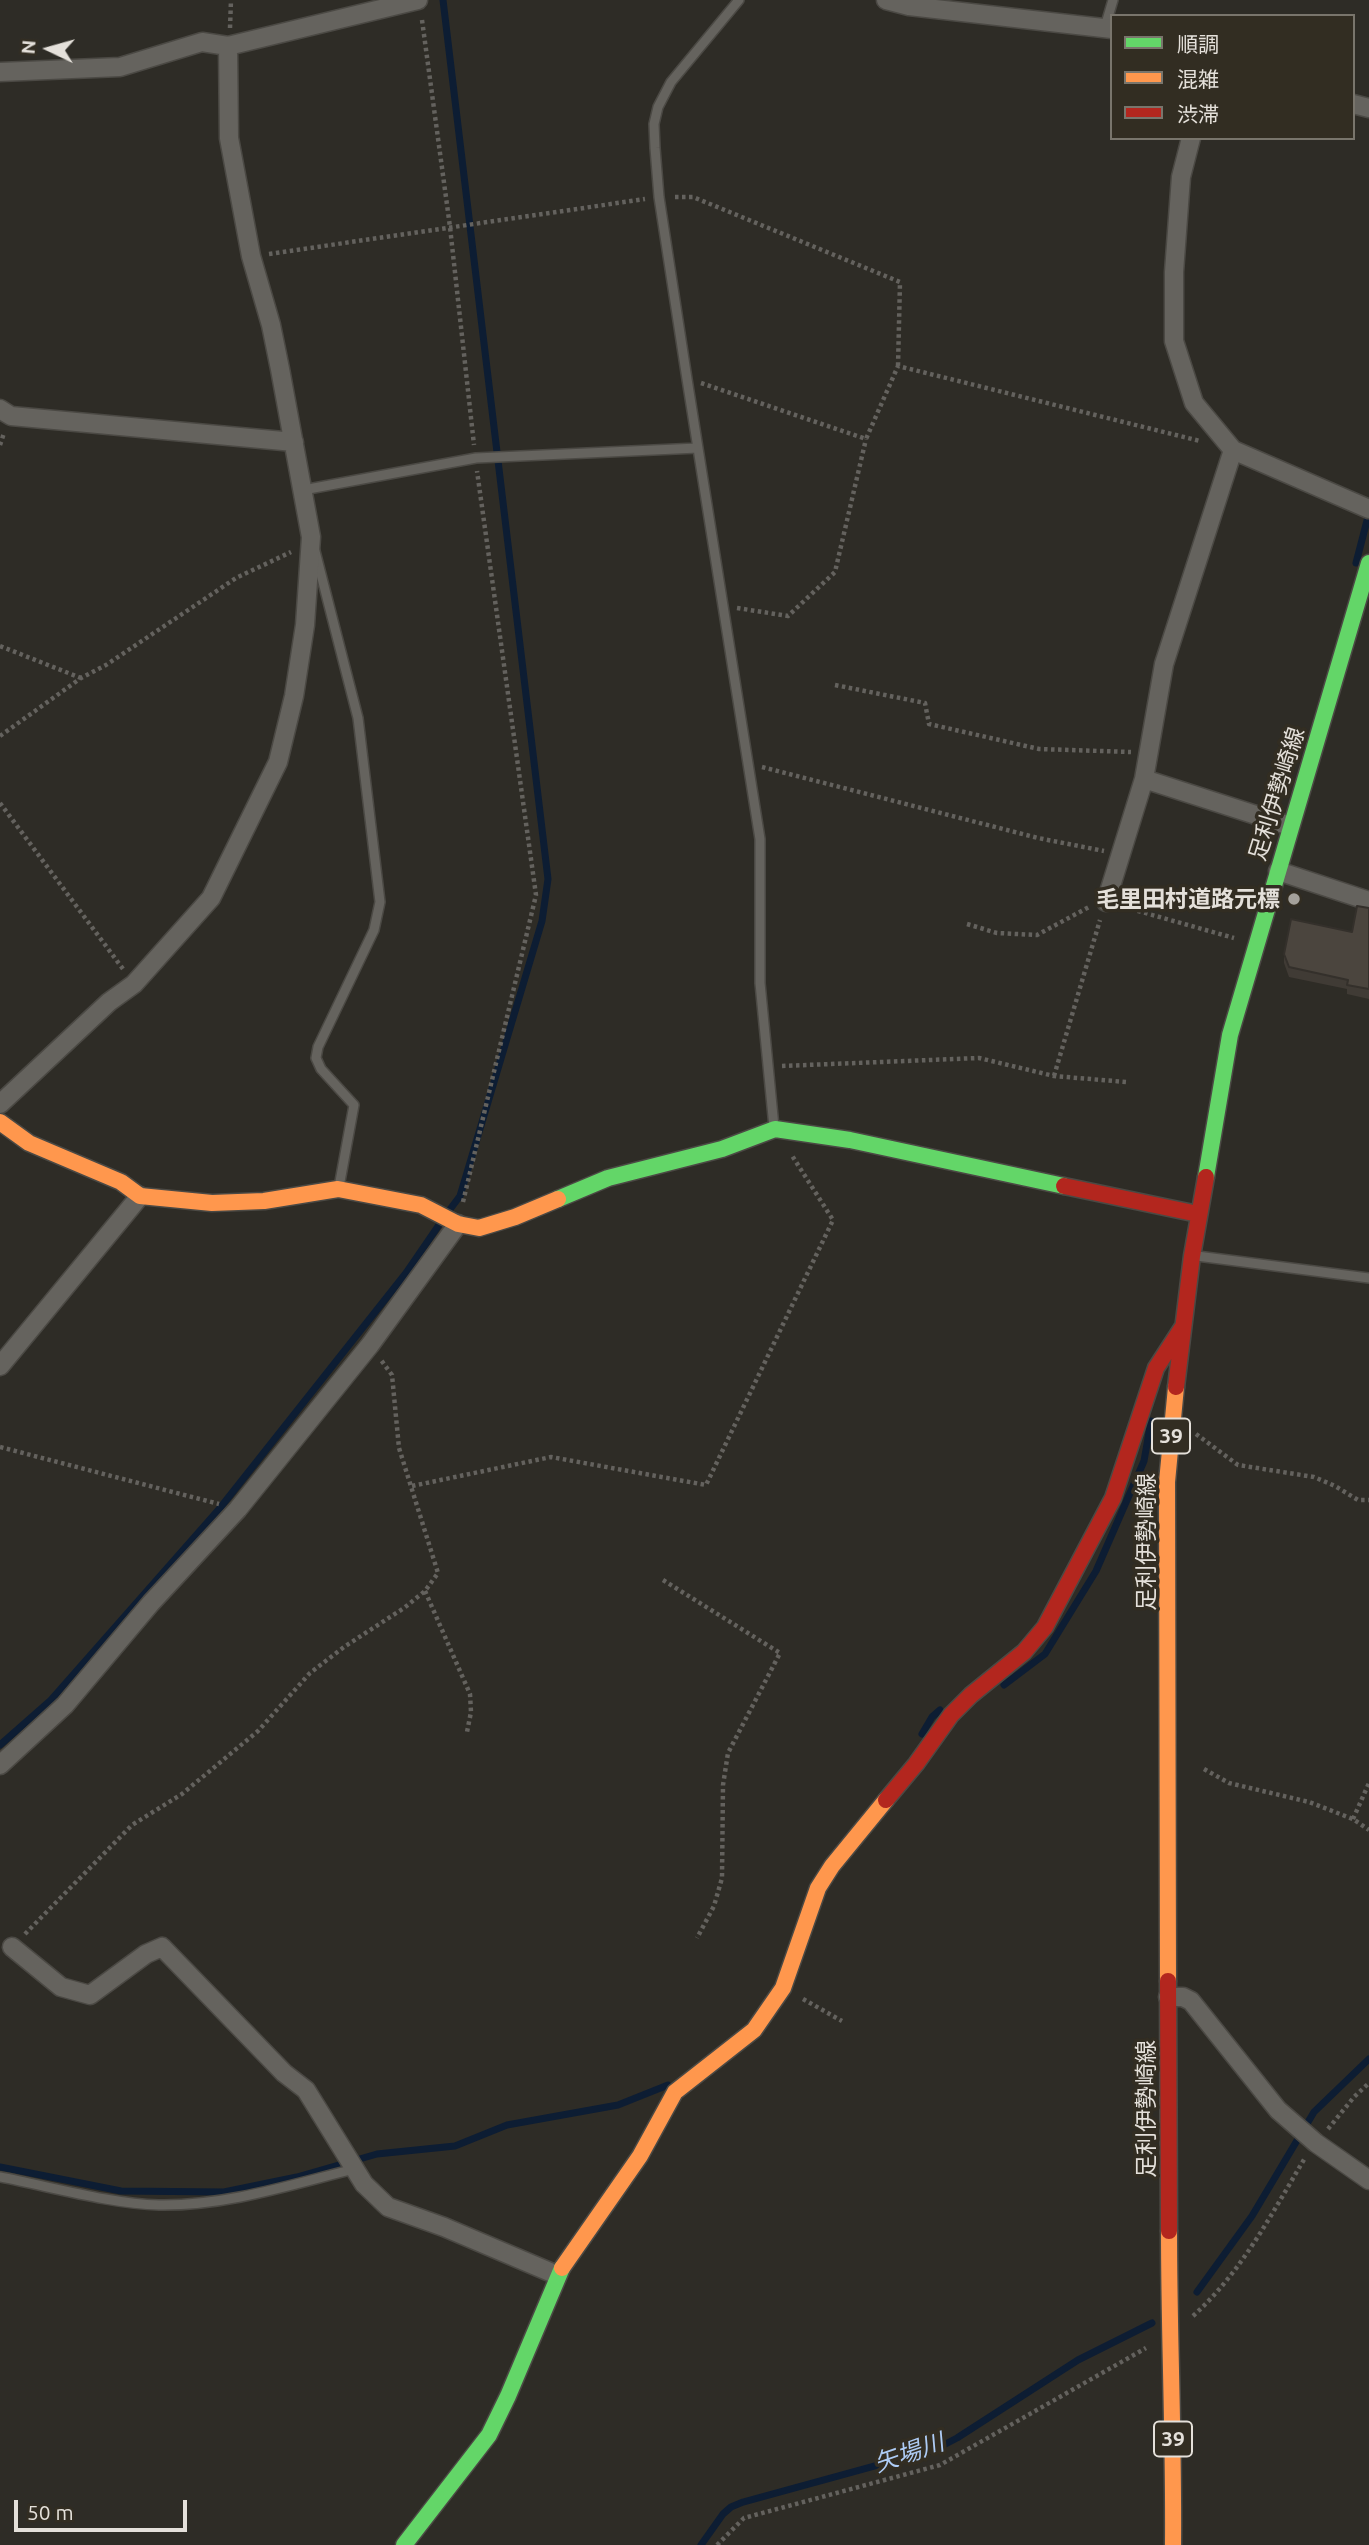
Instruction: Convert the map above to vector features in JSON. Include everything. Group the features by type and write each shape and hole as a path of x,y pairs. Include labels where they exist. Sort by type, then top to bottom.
{"street":[{"path":"886,0 909,6 1109,28"},
{"path":"0,72 120,67 202,42 228,46 419,7"},
{"path":"0,1104 109,1002 134,984 211,898 278,762 294,696 305,625 312,537 271,325 251,256 229,138 228,46"},
{"path":"1190,140 1181,177 1174,272 1174,341 1194,403 1233,450 1369,509"},
{"path":"0,410 11,415 295,442"},
{"path":"1106,902 1144,779 1164,664 1233,450"},
{"name":"足利伊勢崎線","path":"1173,2545 1174,2458 1169,2333 1167,1482 1172,1417 1198,1214 1230,1035 1369,563"},
{"path":"1144,779 1290,826"},
{"path":"1278,871 1369,901"},
{"path":"0,1122 29,1143 121,1182 140,1196 212,1203 264,1201 338,1189 421,1205 458,1224 479,1228 515,1217 608,1178 722,1149 775,1129 850,1140 1198,1214"},
{"path":"0,1366 140,1196"},
{"path":"0,1765 65,1706 151,1603 238,1509 370,1345 458,1224"},
{"path":"404,2545 489,2435 508,2396 557,2275 640,2156 675,2092 754,2030 783,1988 818,1888 832,1866 916,1764 951,1716 971,1695 1024,1653 1045,1627 1113,1498 1156,1368 1182,1328"},
{"path":"12,1947 61,1987 90,1994 146,1954 162,1947 275,2064 306,2090 364,2184 388,2207 444,2227 557,2275"},
{"path":"1168,1997 1183,1997 1191,2001 1258,2087 1293,2124 1369,2180"}],"lane":[{"path":"739,0 670,82 658,107 654,124 659,197 760,839 760,983 775,1129"},
{"path":"303,490 476,458 698,448"},
{"path":"312,537 358,718 380,902 374,930 318,1047 316,1058 321,1069 345,1091 354,1105 338,1189"},
{"path":"1192,1256 1369,1278"},
{"path":"0,2177 158,2205 230,2200 350,2162"}],"path":[{"path":"419,7 450,226 476,458 536,895 458,1224"},
{"path":"251,256 659,197 693,197 900,282 898,366 866,439 835,572 788,616 723,605"},
{"path":"898,366 1233,450"},
{"path":"687,379 866,439"},
{"path":"0,736 82,678 106,665 236,578 284,557 312,537"},
{"path":"0,646 82,678"},
{"path":"835,685 925,703 929,724 1039,749 1147,753"},
{"path":"748,764 1038,838 1122,855"},
{"path":"0,803 134,984"},
{"path":"1054,1076 1106,902"},
{"path":"767,1067 979,1058 1054,1076 1126,1083"},
{"path":"412,1486 551,1457 706,1485 833,1220 775,1129"},
{"path":"12,1947 132,1825 182,1794 258,1731 310,1673 404,1608 425,1591 438,1573 400,1448 392,1375 370,1345"},
{"path":"1172,1417 1238,1465 1314,1477 1358,1500 1369,1500"},
{"path":"0,1447 238,1509"},
{"path":"663,1580 780,1653 729,1753 723,1786 722,1878 714,1906 696,1938"},
{"path":"425,1591 470,1694 471,1712 467,1732"},
{"path":"1204,1769 1228,1783 1309,1802 1353,1819 1369,1830"},
{"path":"1353,1819 1369,1783"},
{"path":"783,1988 842,2021"},
{"path":"717,2545 744,2518 940,2465 1062,2398 1169,2333 1212,2299 1238,2267 1313,2140 1369,2083"}],"building":[{"path":"1357,906 1369,908 1369,989 1347,985 1348,980 1289,967 1284,954 1291,919 1352,932"}],"waterway":[{"path":"443,0 548,879 542,921 460,1196 448,1212"},
{"path":"1356,563 1369,513"},
{"path":"0,1745 50,1701 220,1508 406,1273 441,1222"},
{"path":"1004,1685 1045,1654 1096,1571 1144,1461 1151,1421"},
{"path":"922,1734 932,1717 940,1710"},
{"name":"矢場川","path":"1197,2292 1252,2216 1314,2112 1369,2059"},
{"path":"0,2167 121,2191 224,2192 297,2177 377,2154 455,2146 507,2125 618,2105 668,2085"},
{"name":"矢場川","path":"701,2545 731,2507 936,2449 1078,2360 1152,2323"}],"traffic: fast":[{"path":"1206,1177 1230,1035 1369,563"},
{"path":"558,1199 608,1178 722,1149 775,1129 850,1140 1064,1186"},
{"path":"404,2545 489,2435 562,2268"}],"traffic: slow":[{"path":"0,1122 29,1143 121,1182 140,1196 212,1203 264,1201 338,1189 421,1205 458,1224 479,1228 558,1199"},
{"path":"1168,1981 1167,1482 1176,1387"},
{"path":"562,2268 640,2156 675,2092 754,2030 783,1988 818,1888 832,1866 886,1800"},
{"path":"1169,2231 1173,2545"}],"traffic: jam":[{"path":"1176,1387 1192,1256 1206,1177"},
{"path":"1064,1186 1198,1214"},
{"path":"886,1800 951,1715 1024,1652 1045,1627 1113,1498 1156,1368 1182,1328"},
{"path":"1168,1981 1169,2231"}],"place":[{"name":"毛里田村道路元標","path":"1294,899"}]}
